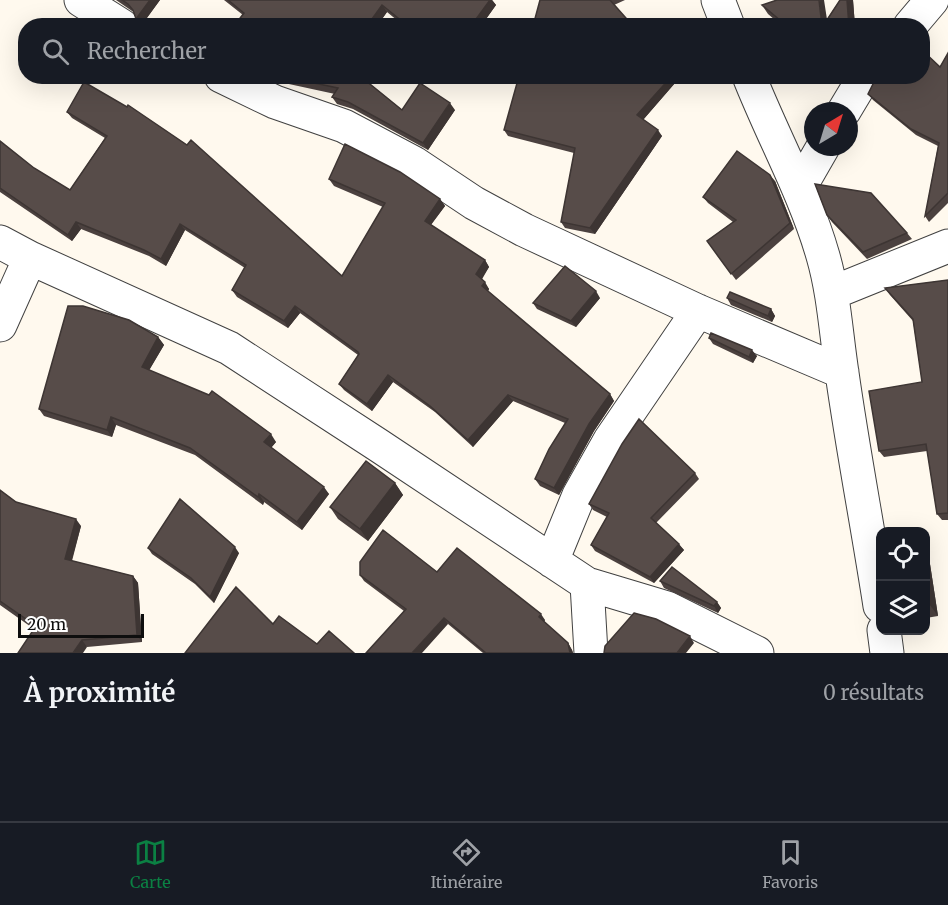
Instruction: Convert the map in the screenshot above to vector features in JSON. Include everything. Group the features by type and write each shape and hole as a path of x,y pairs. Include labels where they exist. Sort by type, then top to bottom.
{"street":[{"path":"81,0 109,18"},
{"path":"718,0 725,18"},
{"path":"917,18 932,0"},
{"path":"238,84 275,102 344,126 414,163 474,203 524,230 698,311 842,372"},
{"path":"751,84 800,187 823,256 832,293 842,372 876,581"},
{"path":"849,102 860,84"},
{"path":"800,187 818,156"},
{"path":"0,242 30,258 229,348 587,584 667,608 757,653"},
{"path":"832,293 948,246"},
{"path":"0,325 30,258"},
{"path":"552,561 579,495 610,440 698,311"},
{"path":"587,584 591,653"},
{"path":"885,635 887,653"}],"building":[{"path":"122,0 150,0 137,18 128,4"},
{"path":"228,0 490,0 477,18 398,18 382,5 373,18 240,18 244,13"},
{"path":"540,0 610,0 626,18 535,18"},
{"path":"777,0 819,0 821,18 777,18 762,5"},
{"path":"840,0 847,0 848,18 828,18"},
{"path":"948,53 948,193 925,216 939,143 911,129 868,94 873,84 930,84 930,58 940,67"},
{"path":"83,84 87,84 127,107 128,105 187,145 191,140 342,276 385,203 329,179 345,144 400,172 440,199 425,221 485,260 476,274 485,282 482,286 610,394 589,424 554,488 535,479 549,449 568,419 508,395 468,440 430,406 388,375 367,404 339,384 359,354 358,352 295,306 284,321 232,290 246,265 180,224 161,259 76,222 68,235 0,188 0,141 34,168 70,190 107,136 67,112"},
{"path":"319,84 370,84 402,110 422,84 450,103 423,143 348,102 332,97 338,88"},
{"path":"517,84 665,84 637,115 658,130 590,228 561,222 575,148 504,130"},
{"path":"737,151 770,175 790,223 731,274 707,241 736,220 703,197"},
{"path":"815,184 871,193 907,233 863,252 827,215"},
{"path":"565,266 596,291 571,321 533,303"},
{"path":"948,280 948,513 937,514 926,444 879,451 869,391 922,382 913,319 885,288"},
{"path":"730,292 771,309 768,316 727,298"},
{"path":"68,306 83,306 129,320 158,337 142,367 209,395 212,391 271,434 264,442 324,487 297,522 190,448 111,417 107,430 39,409"},
{"path":"711,333 752,350 749,357 709,338"},
{"path":"639,419 695,473 651,518 679,544 650,577 591,545 609,513 589,504 622,444"},
{"path":"366,461 395,483 360,529 330,507"},
{"path":"0,490 16,502 76,519 65,559 133,576 137,635 82,640 73,653 18,653 36,626 0,601"},
{"path":"180,499 235,547 210,597 191,578 148,548"},
{"path":"383,530 437,572 457,548 541,614 539,617 568,643 570,653 486,653 444,618 412,653 366,653 406,609 360,575 360,562"},
{"path":"672,567 717,602 714,606 660,581"},
{"path":"236,587 273,624 279,616 317,644 329,631 354,653 185,653"},
{"path":"634,613 656,619 690,636 677,653 604,653 605,646"}]}
